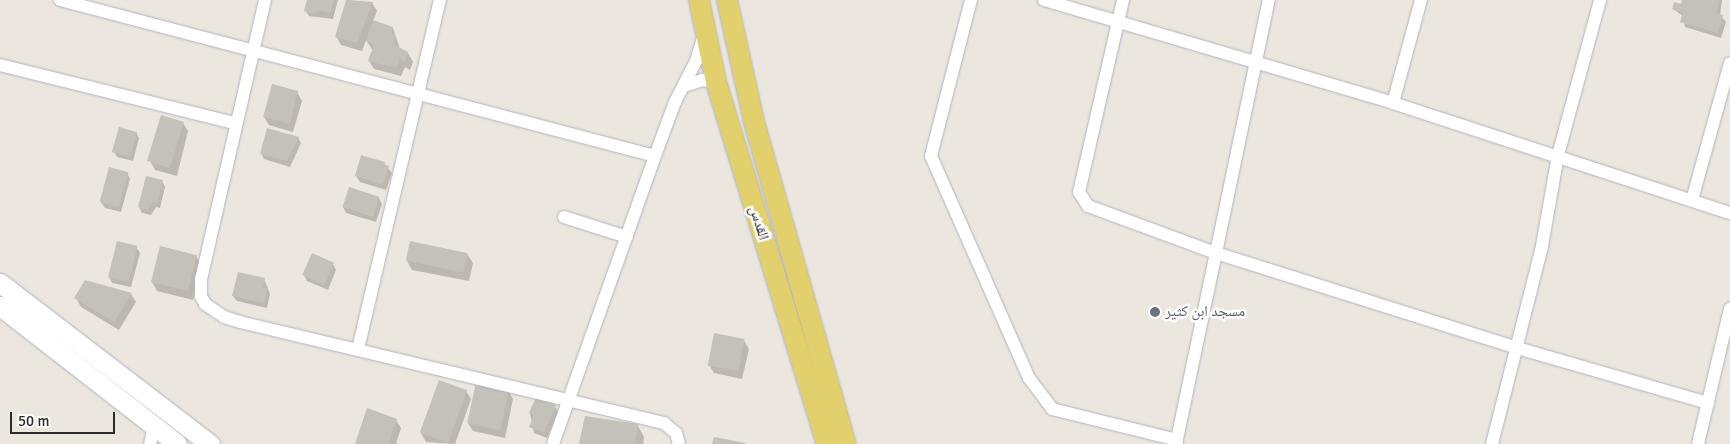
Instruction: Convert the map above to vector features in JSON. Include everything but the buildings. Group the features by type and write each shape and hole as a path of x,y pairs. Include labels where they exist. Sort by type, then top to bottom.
{"main road":[{"name":"القدس","path":"699,0 716,82 827,444"},
{"name":"القدس","path":"727,0 754,122 846,444"},
{"path":"0,283 210,444"},
{"path":"0,306 152,435 177,444"}],"street":[{"path":"60,0 419,96 654,156"},
{"path":"264,0 201,280 201,296 205,304 224,317 240,322 570,399 664,423 676,433 679,444"},
{"path":"358,349 419,96 440,0"},
{"path":"971,0 931,156 1029,378 1052,409 1177,442 1269,0"},
{"path":"1044,0 1558,154 1730,213"},
{"path":"1123,0 1079,192 1082,200 1097,211 1216,252 1517,348 1708,403"},
{"path":"1393,103 1421,0"},
{"path":"1492,444 1542,246 1558,154 1600,0"},
{"path":"553,444 654,156 696,61 705,30"},
{"path":"1692,200 1730,63"},
{"path":"0,65 235,123"},
{"path":"684,86 702,80 716,82"},
{"path":"564,217 627,237"},
{"path":"1698,444 1730,309"}],"place":[{"name":"مسجد ابن كثير","path":"1155,312"}]}
